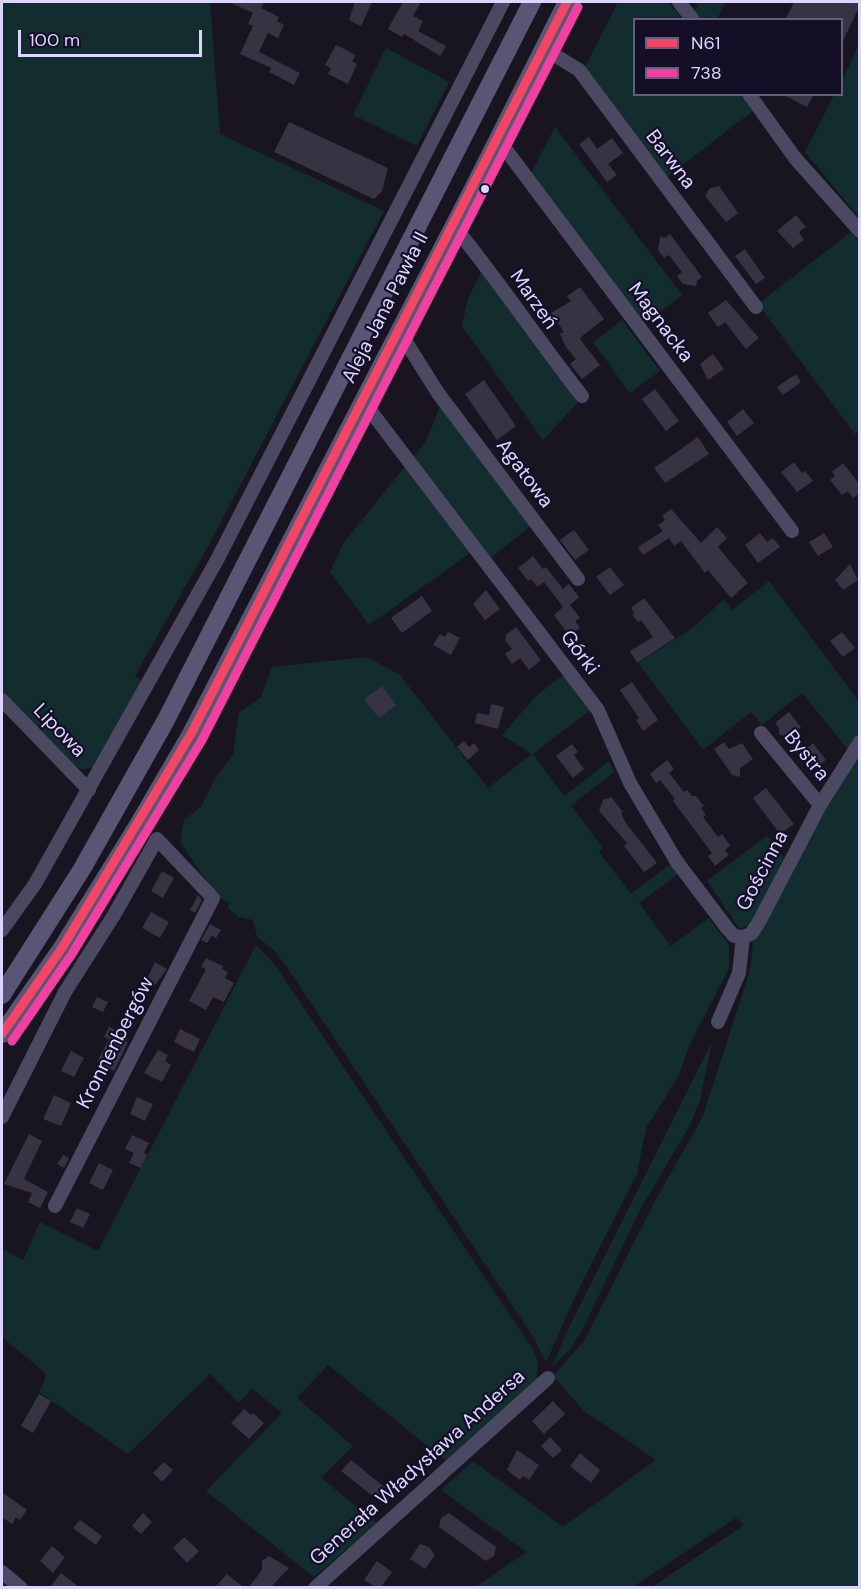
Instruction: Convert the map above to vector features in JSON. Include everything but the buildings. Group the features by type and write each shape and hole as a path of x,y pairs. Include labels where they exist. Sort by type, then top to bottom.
{"main road":[{"name":"Aleja Jana Pawła II","path":"2,995 40,938 118,808 250,556 532,2"},
{"name":"Aleja Jana Pawła II","path":"2,1034 62,948 138,825 243,634 567,2"}],"street":[{"path":"2,930 35,884 227,539 503,2"},
{"path":"679,2 691,18"},
{"name":"Barwna","path":"543,48 579,70 756,307"},
{"path":"749,96 795,158 860,231"},
{"name":"Magnacka","path":"497,138 792,531"},
{"name":"Marzeń","path":"453,225 482,260 535,338 582,396"},
{"name":"Agatowa","path":"399,331 438,393 578,579"},
{"name":"Górki","path":"363,401 598,710 630,783 677,862 734,936 743,937"},
{"name":"Lipowa","path":"2,700 89,790"},
{"name":"Bystra","path":"761,733 820,805"},
{"name":"Gościnna","path":"718,1022 740,973 743,937 751,934 759,922 820,805 860,742"},
{"name":"Kronnenbergów","path":"2,1118 65,992 114,915 157,839 213,898 55,1206"},
{"name":"Generała Władysława Andersa","path":"315,1587 548,1378"},
{"path":"2,1572 21,1587"}],"green space":[{"path":"2,2 210,2 220,134 384,211 212,539 135,676 142,681 94,767 83,770 75,766 2,693"},
{"path":"618,2 668,2 681,18 633,18 633,96 742,96 753,111 665,178 584,69"},
{"path":"695,2 726,2 718,18 699,18 694,11 698,6"},
{"path":"859,45 859,217 805,152 833,96 843,96 843,78"},
{"path":"386,48 449,82 417,146 353,115"},
{"path":"555,127 682,295 642,325 530,176"},
{"path":"851,232 859,241 860,428 855,434 758,304"},
{"path":"483,269 579,401 543,440 462,326 468,298"},
{"path":"622,320 660,371 630,393 593,342"},
{"path":"441,404 533,524 490,559 413,457 426,441"},
{"path":"407,464 473,551 369,625 330,572 343,544"},
{"path":"769,581 859,702 859,734 851,753 802,693 762,725 751,712 703,750 638,663 694,627 724,599 732,610"},
{"path":"367,657 400,675 488,788 532,754 502,735 536,696 566,673 592,709 533,754 564,796 609,761 614,772 571,806 603,848 599,852 631,894 672,863 679,873 639,903 671,946 709,918 729,945 729,968 689,1046 678,1077 646,1128 637,1174 581,1284 546,1362 532,1335 289,970 274,950 257,937 253,920 239,917 228,908 228,902 218,897 180,842 184,820 201,807 215,779 233,755 239,713 261,697 272,667"},
{"path":"859,749 859,1587 652,1587 744,1525 736,1518 633,1587 476,1587 526,1552 441,1490 473,1461 563,1527 656,1460 584,1411 553,1376 584,1341 654,1203 703,1116 750,970 753,941 818,819"},
{"path":"767,836 784,858 751,925 739,928 707,881"},
{"path":"256,945 275,965 532,1348 538,1362 537,1379 446,1461 328,1365 297,1398 353,1446 321,1478 377,1523 314,1577 206,1491 282,1413 252,1388 239,1403 210,1374 128,1454 39,1392 45,1380 45,1373 2,1337 2,1249 23,1260 40,1222 98,1251"},
{"path":"712,1042 700,1100 691,1123 641,1208 581,1332 570,1349 552,1367 566,1334"}],"transit line":[{"name":"N61","path":"2,1034 62,948 191,734 567,2"},
{"name":"738","path":"12,1041 72,954 202,740 578,7"}]}
